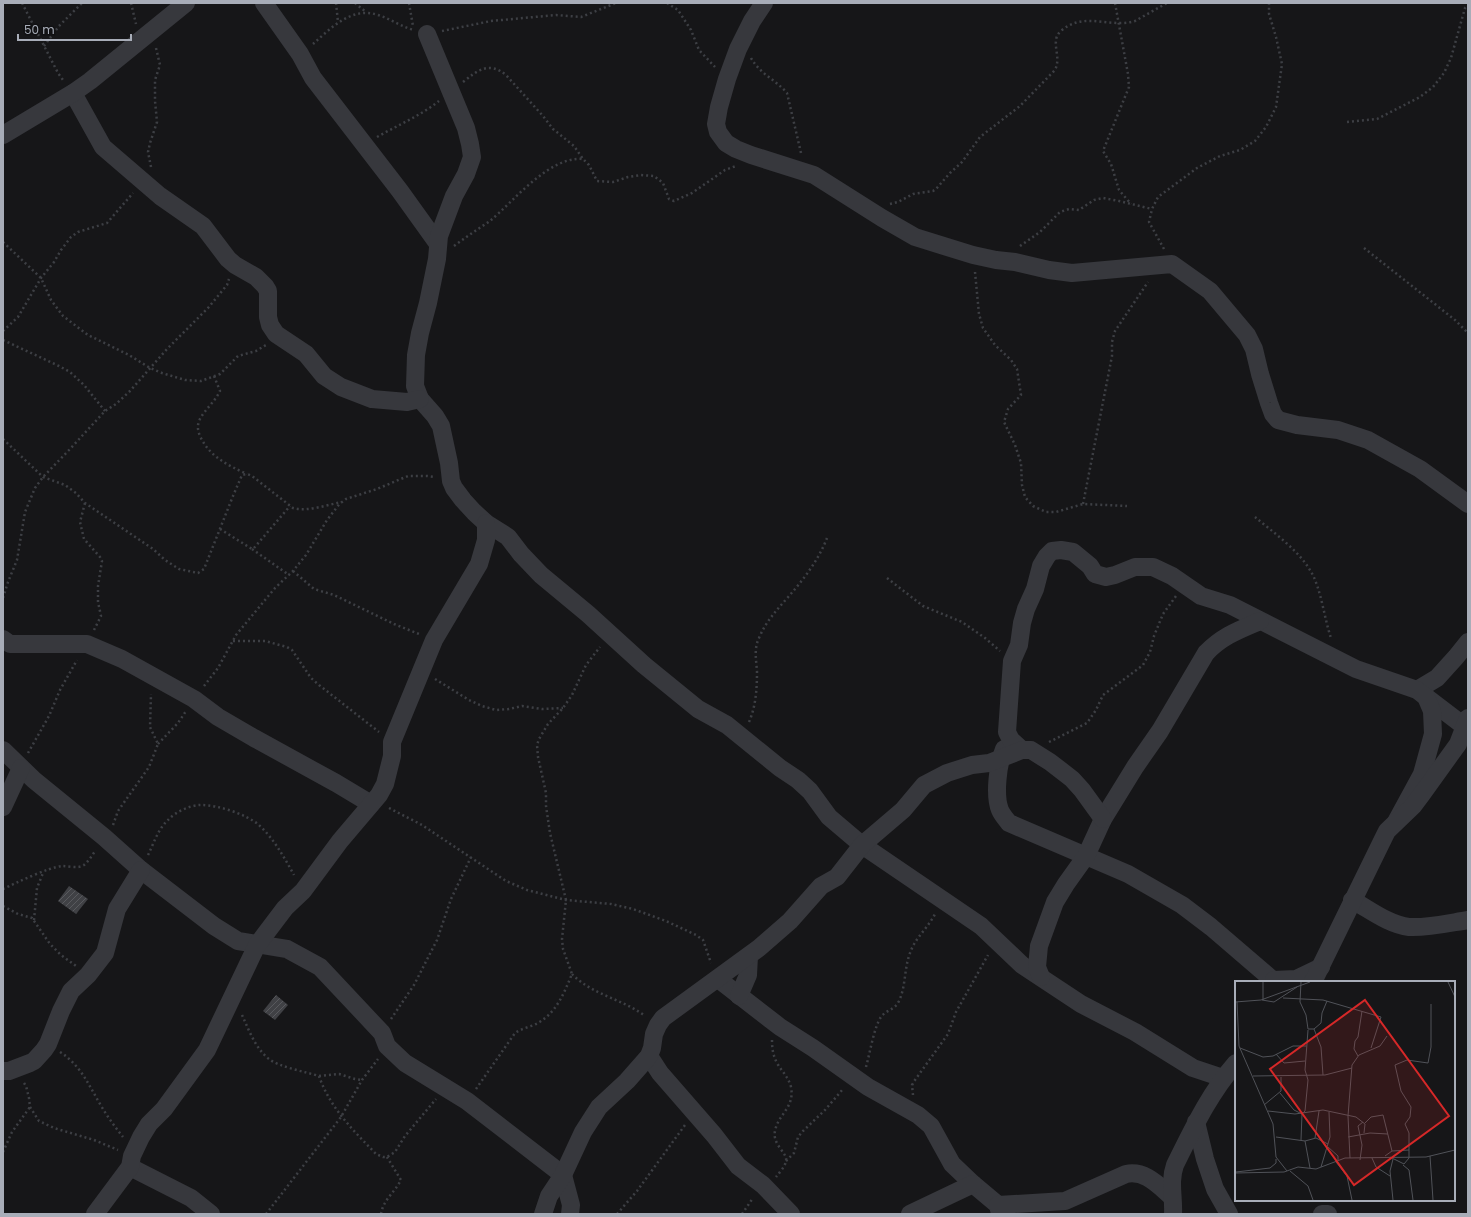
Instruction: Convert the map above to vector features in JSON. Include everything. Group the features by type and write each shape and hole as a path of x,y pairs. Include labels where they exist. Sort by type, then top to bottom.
{"street":[{"path":"3,135 72,93 152,32 186,3"},
{"path":"264,3 300,54 313,78 364,143 437,252"},
{"path":"764,3 752,21 742,42 727,79 719,107 716,124 718,132 726,143 751,155 814,175 909,234 973,255 1072,273 1165,264 1210,291 1247,335 1254,349 1273,414 1278,420 1297,425 1338,430 1368,440 1420,469 1468,504"},
{"path":"427,34 466,128 472,157 439,236 428,303 416,355 415,386 420,399 435,416 441,426 449,463 451,481 454,488 463,500 486,523 508,537 521,554 541,575 644,665 698,709 727,725 803,785 810,791 829,817 862,844 981,926 1022,965 1081,1004 1135,1032 1193,1068 1223,1078"},
{"path":"72,93 103,147 148,175 160,196 203,226 228,259 235,265 256,277 267,289 268,317 276,334 306,354 324,376 341,387 372,399 407,402 420,399"},
{"path":"95,1214 132,1158 140,1137 149,1124 167,1104 207,1050 257,945 285,908 303,891 340,841 379,795 385,784 392,756 392,742 434,640 479,564 486,540 486,523"},
{"path":"1397,820 1413,806 1465,732 1422,694 1372,676 1339,661 1230,605 1201,596 1172,576 1153,567 1135,567 1106,577 1095,574 1090,566 1073,552 1061,550 1052,552 1047,556 1041,566 1035,589 1024,616 1019,645 1012,661 1007,732 1000,759 997,797 1000,811 1009,823 1128,874 1182,905 1211,927 1274,981 1296,979 1317,974 1384,837 1397,820 1422,774 1433,734 1432,711 1422,694"},
{"path":"1041,977 1037,967 1039,946 1053,909 1066,884 1086,856 1103,819 1135,767 1160,731 1206,653 1216,642 1227,635 1260,621"},
{"path":"3,639 10,644 87,644 122,659 194,699 218,717 371,804"},
{"path":"1422,694 1468,642"},
{"path":"1007,732 1011,740 1026,750 1050,762 1072,779 1103,819"},
{"path":"3,750 34,780 104,837 141,870 214,926 238,941 287,949 320,967 405,1063 467,1101 563,1175 571,1205 570,1214"},
{"path":"543,1214 552,1190 563,1175 583,1132 595,1113 627,1081 649,1056 658,1025 663,1018 749,956 790,921 821,886 836,877 862,844 903,810 924,785 946,773 960,768 989,763 1026,750"},
{"path":"3,807 21,768"},
{"path":"6,1071 34,1061 48,1044 71,991 88,975 105,953 117,910 141,870"},
{"path":"1352,900 1389,920 1407,926 1423,926 1468,920"},
{"path":"739,996 748,975 749,956"},
{"path":"718,979 770,1019 858,1080 915,1113 931,1126 952,1164 999,1209 1065,1201 1126,1174 1135,1172 1154,1182 1173,1205"},
{"path":"649,1056 660,1073 695,1112 738,1166 767,1190 791,1214"},
{"path":"1173,1205 1172,1172 1174,1166 1210,1098 1223,1078 1235,1064"},
{"path":"1193,1068 1210,1098"},
{"path":"1196,1122 1205,1160 1215,1189 1229,1214"},
{"path":"132,1158 191,1198 211,1214"},
{"path":"910,1214 973,1184"},
{"path":"1322,1214 1328,1214"}],"path":[{"path":"22,3 58,73 72,93"},
{"path":"44,46 59,26 82,3"},
{"path":"336,3 338,22"},
{"path":"355,3 367,13"},
{"path":"300,54 338,22 353,15 367,13 378,15 400,26 414,30 409,3"},
{"path":"427,34 491,21 556,15 581,17 616,3"},
{"path":"667,3 678,10 691,30 699,50 727,79"},
{"path":"1115,3 1129,87 1103,152 1111,164 1119,190 1131,204"},
{"path":"887,205 898,202 912,194 933,191 962,162 980,137 1020,106 1055,70 1058,63 1056,41 1058,34 1064,28 1076,22 1082,21 1118,24 1135,21 1167,3"},
{"path":"1083,504 1112,356 1112,342 1115,331 1142,292 1165,264 1149,222 1152,209 1158,197 1197,168 1220,156 1240,150 1255,141 1266,127 1276,107 1282,64 1276,36 1269,14 1269,3"},
{"path":"1347,122 1377,119 1420,97 1433,87 1444,72 1451,58 1468,5"},
{"path":"4,330 18,316 41,278 71,237 78,232 107,223 148,175 148,152 158,122 155,101 155,80 160,65 159,55 152,32"},
{"path":"742,42 756,67 781,86 787,93 799,140 800,151 810,174"},
{"path":"364,143 431,107 478,70 487,67 500,70 506,75 553,129 574,146 589,165 597,181 614,182 628,177 641,175 654,176 663,183 669,199 674,201 692,193 725,170 736,166 751,155"},
{"path":"437,252 490,220 545,172 562,164 577,159 583,159"},
{"path":"996,260 1022,245 1040,232 1060,212 1069,209 1078,210 1094,200 1103,198 1152,209"},
{"path":"3,242 41,278 51,300 63,316 88,335 129,355 150,368 185,380 201,381 220,374 238,356 264,347 276,334"},
{"path":"1364,248 1455,320 1468,333"},
{"path":"973,255 979,301 979,314 983,328 995,345 1011,360 1017,369 1021,395 1008,409 1004,422 1015,445 1021,463 1022,485 1025,497 1033,506 1046,512 1056,512 1083,504 1127,506"},
{"path":"3,598 17,560 25,512 34,488 105,411 116,404 130,391 213,302 227,285 235,265"},
{"path":"3,340 70,372 84,385 105,411"},
{"path":"214,376 220,391 200,419 198,426 198,431 202,440 212,454 233,468 247,474 290,506 299,510 306,510 342,502"},
{"path":"3,439 43,477 65,485 85,502 179,569 194,572 201,572 204,569 239,480 242,475 247,474"},
{"path":"3,889 61,866 83,866 112,827 118,811 149,767 158,744 178,723 218,668 236,635 275,588 293,571 306,555 327,520 342,502 346,499 366,493 408,476 427,476 451,481"},
{"path":"21,768 32,745 49,716 60,690 87,644 101,616 98,602 98,586 102,561 84,539 80,522 85,502"},
{"path":"252,548 258,545 290,506"},
{"path":"1255,517 1300,557 1311,571 1318,591 1326,624 1339,661"},
{"path":"220,529 252,548 289,575"},
{"path":"742,737 751,716 756,692 755,646 765,624 790,595 822,551 827,538"},
{"path":"293,571 314,589 334,594 394,624 434,640"},
{"path":"887,578 923,606 962,622 985,638 1012,661"},
{"path":"1026,750 1066,734 1087,723 1096,710 1103,695 1143,665 1150,652 1154,636 1163,614 1184,584"},
{"path":"610,634 586,665 581,673 578,684 563,708 548,724 539,739 537,745 538,757 546,793 546,806 550,833 566,900 562,939 563,950 572,974 580,982 606,997 639,1011 658,1025"},
{"path":"233,641 265,641 287,647 292,650 311,678 392,742"},
{"path":"423,667 438,682 482,706 496,710 522,706 542,709 563,708"},
{"path":"152,676 150,727 158,744"},
{"path":"371,804 392,808 422,825 506,881 527,890 566,900 611,904 633,909 666,921 696,935 703,940 718,979"},
{"path":"141,870 160,829 168,819 188,808 201,805 237,812 258,824 280,849 303,891"},
{"path":"266,1214 341,1117 434,947 451,899 471,857"},
{"path":"34,920 38,888 44,872"},
{"path":"767,1190 786,1161 794,1153 798,1137 858,1080 882,1016 897,1006 904,989 905,970 914,943 935,916 942,900"},
{"path":"3,906 34,920 40,931 61,955 88,975"},
{"path":"915,1113 912,1085 948,1034 956,1012 985,959 999,942"},
{"path":"467,1101 515,1033 533,1026 551,1013 562,997 572,974"},
{"path":"233,996 253,1040 269,1060 289,1068 319,1076 339,1074 362,1080"},
{"path":"770,1019 773,1053 791,1087 792,1099 774,1132 774,1139 786,1158 786,1161"},
{"path":"48,1044 69,1058 77,1066 132,1158"},
{"path":"6,1071 20,1079 26,1086 30,1107 39,1121 54,1128 94,1140 132,1158"},
{"path":"319,1076 328,1098 341,1117 376,1154 383,1158 395,1152 405,1136 424,1112 446,1088"},
{"path":"3,1152 12,1132 30,1107"},
{"path":"617,1214 637,1191 695,1112"},
{"path":"381,1214 387,1199 401,1180 387,1157"}],"building":[{"path":"69,886 88,899 76,914 58,901"},
{"path":"276,995 288,1005 275,1020 263,1011"}]}
